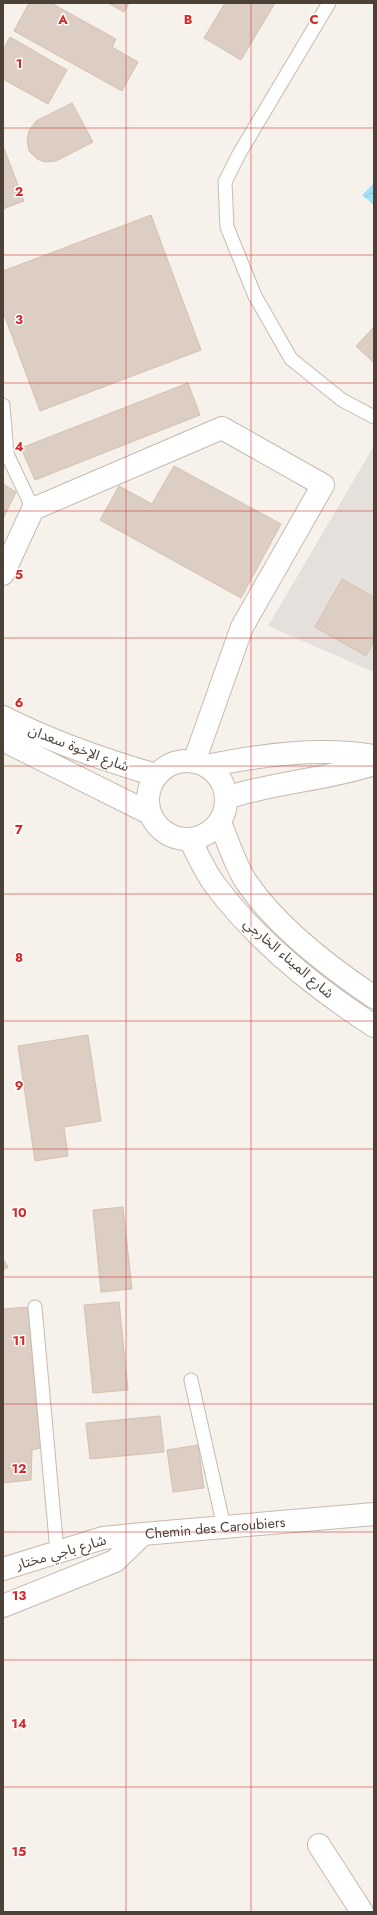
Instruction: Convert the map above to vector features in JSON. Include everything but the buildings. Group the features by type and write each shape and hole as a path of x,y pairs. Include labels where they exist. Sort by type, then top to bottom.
{"street":[{"path":"3,574 33,509 222,428 324,485 242,627 200,764"},
{"name":"شارع الإخوة سعدان","path":"3,717 28,730 94,756 156,775"},
{"name":"شارع الإخوة سعدان","path":"3,740 149,813"},
{"path":"200,764 216,774 223,785 226,806 220,822 212,831 201,837 190,840 176,838 165,833 155,824 149,813 147,800 150,787 156,775 173,763 184,761 200,764 268,755 336,753 374,756"},
{"path":"268,755 275,784"},
{"path":"226,798 275,784 337,774 374,764"},
{"name":"شارع الميناء الخارجي","path":"220,822 237,865 247,883 265,906 288,930 374,998"},
{"name":"شارع الميناء الخارجي","path":"190,840 214,884 259,934 308,978 345,1007 374,1026"},
{"name":"Chemin des Caroubiers","path":"3,1606 115,1561 143,1534 374,1514"},
{"name":"شارع باجي مختار","path":"3,1569 103,1538 143,1534"},
{"path":"319,1845 362,1912"}],"lane":[{"path":"329,3 225,182 227,227 255,296 291,359 342,400 374,417"},
{"path":"3,405 7,454 33,509"},
{"path":"35,1307 57,1552"},
{"path":"191,1380 224,1527"}],"shaded area":[{"path":"374,446 374,672 268,626"}],"water":[{"path":"374,183 374,205 362,195"}]}
